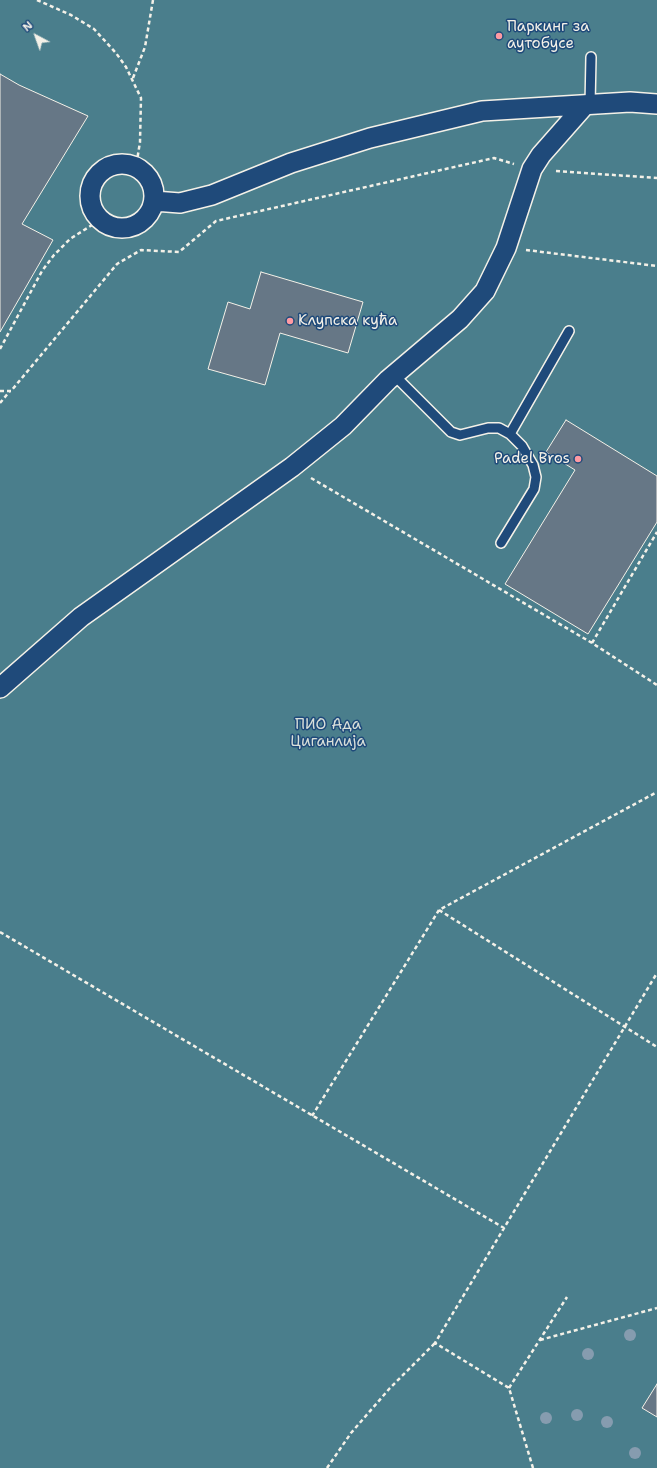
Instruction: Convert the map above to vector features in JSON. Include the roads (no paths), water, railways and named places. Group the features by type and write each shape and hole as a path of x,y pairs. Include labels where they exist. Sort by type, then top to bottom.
{"street":[{"path":"154,201 180,203 212,195 291,163 348,145 482,111 630,102 657,104"},
{"path":"0,688 81,617 292,466 343,426 394,375 460,319 485,291 506,248 532,169 541,155 588,105"},
{"path":"116,164 126,164 136,167 151,181 154,190 154,201 151,210 145,218 137,224 128,228 109,226 100,220 94,212 90,198 92,183 98,174 106,168 116,164"}],"lane":[{"path":"588,105 591,57"},
{"path":"510,434 569,331"},
{"path":"394,375 451,432 460,435 488,428 499,428 510,434 522,446 533,465 536,477 534,490 501,543"}],"place":[{"name":"Паркинг за аутобусе","path":"499,36"},
{"name":"Клупска кућа","path":"290,321"},
{"name":"Padel Bros","path":"578,459"}],"park label":[{"name":"ПИО Ада Циганлија","path":"328,734"}]}
